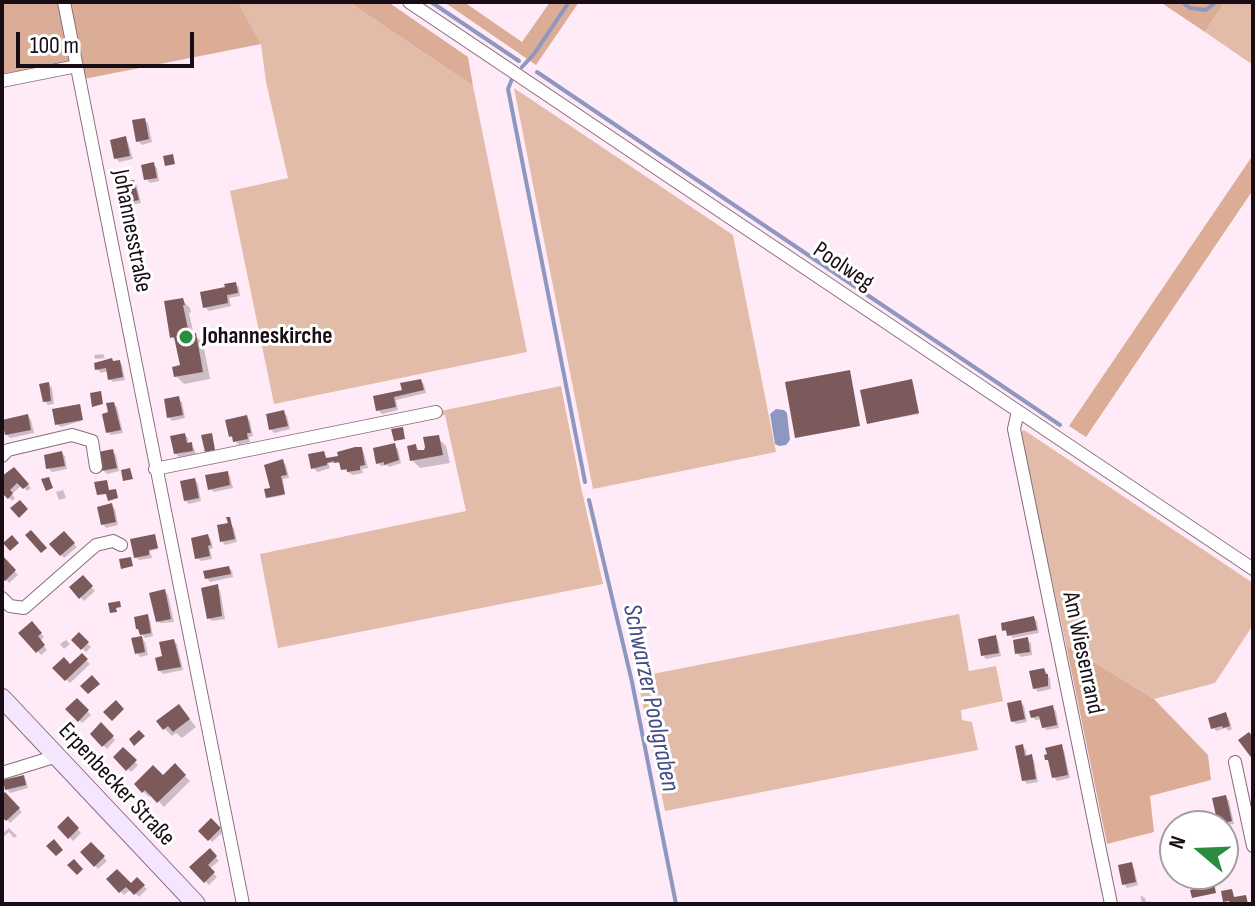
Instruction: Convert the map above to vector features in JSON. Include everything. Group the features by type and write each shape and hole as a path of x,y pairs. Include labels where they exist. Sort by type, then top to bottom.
{"main road":[{"name":"Erpenbecker Straße","path":"2,698 196,904"}],"street":[{"name":"Johannesstraße","path":"64,2 243,904"},
{"name":"Poolweg","path":"409,2 1253,569"},
{"path":"2,81 77,66"},
{"name":"Am Wiesenrand","path":"1018,411 1014,429 1111,904"},
{"path":"155,469 436,412"},
{"path":"2,456 8,450 72,435 92,441 96,467"},
{"path":"2,598 10,606 24,608 96,545 113,541 121,545"},
{"path":"2,773 57,756"},
{"path":"1235,762 1253,846"}],"shaded area":[{"path":"2,2 238,2 261,44 84,79 62,63 2,74"},
{"path":"238,2 349,2 473,86 527,352 274,404 230,191 288,178 266,82 261,44"},
{"path":"349,2 388,2 468,57 473,86"},
{"path":"444,2 464,2 522,42 550,2 579,2 536,65"},
{"path":"1160,2 1225,2 1205,32"},
{"path":"1225,2 1253,2 1253,65 1205,32"},
{"path":"514,88 733,235 776,452 593,489"},
{"path":"1253,155 1253,190 1086,437 1069,426"},
{"path":"561,386 603,584 278,648 260,554 466,511 445,415 437,416 436,412"},
{"path":"1024,430 1253,583 1253,625 1215,683 1154,699 1066,645 1020,433"},
{"path":"959,614 969,671 996,666 1003,701 961,710 962,720 972,722 978,750 665,811 637,677"},
{"path":"1066,645 1154,699 1208,755 1211,780 1150,796 1154,832 1107,844"}],"water":[{"path":"776,409 787,413 790,440 786,445 775,444 770,414"}],"building":[{"path":"145,118 149,139 136,142 132,120"},
{"path":"126,136 130,156 114,159 110,140"},
{"path":"173,154 175,164 165,166 163,156"},
{"path":"154,162 157,178 144,180 141,165"},
{"path":"134,180 139,200 123,203 119,183"},
{"path":"236,282 238,293 227,295 228,303 203,308 200,292"},
{"name":"Johanneskirche","path":"183,298 189,334 196,333 203,372 174,377 172,367 180,365 174,337 170,338 164,301"},
{"path":"112,358 113,361 120,360 123,377 108,380 106,368 95,370 94,363"},
{"path":"850,370 860,426 795,438 785,382"},
{"path":"421,379 424,390 394,397 396,407 376,411 373,396 402,390 400,383"},
{"path":"912,379 919,413 867,424 860,390"},
{"path":"49,382 51,401 43,402 39,384"},
{"path":"101,391 103,404 92,407 90,393"},
{"path":"179,396 183,415 167,418 164,399"},
{"path":"114,402 121,430 106,433 102,414 108,412 106,403"},
{"path":"80,404 83,420 55,425 52,409"},
{"path":"284,410 288,426 269,430 266,414"},
{"path":"28,414 31,430 5,435 2,420"},
{"path":"247,415 251,433 247,433 248,439 233,442 225,420"},
{"path":"403,427 405,439 394,441 391,429"},
{"path":"185,433 187,443 192,442 193,451 174,454 170,436"},
{"path":"212,433 215,450 205,452 201,435"},
{"path":"439,435 443,455 410,461 407,446 416,444 417,450 424,450 423,437"},
{"path":"395,443 399,460 376,464 373,448"},
{"path":"362,447 365,465 360,466 360,470 341,470 339,462 334,461 311,469 308,454 324,451 326,458"},
{"path":"113,449 117,468 101,471 98,452"},
{"path":"62,451 65,466 46,469 44,455"},
{"path":"283,459 287,475 281,476 285,494 266,498 264,489 270,488 264,465"},
{"path":"14,467 29,484 23,489 17,483 10,490 13,493 8,499 2,493 2,476"},
{"path":"130,468 133,479 123,481 121,470"},
{"path":"228,471 230,485 208,490 205,475"},
{"path":"49,477 53,488 46,491 41,479"},
{"path":"195,478 199,498 184,501 180,481"},
{"path":"107,480 109,490 116,489 118,498 108,501 106,494 97,495 94,482"},
{"path":"20,500 28,509 19,518 10,508"},
{"path":"112,503 116,522 101,525 97,507"},
{"path":"226,517 230,517 235,539 220,542 217,525 228,523"},
{"path":"31,530 47,548 41,553 25,535"},
{"path":"64,531 75,543 60,556 49,544"},
{"path":"155,534 158,548 149,550 149,555 134,558 130,539"},
{"path":"208,534 210,556 195,559 191,538"},
{"path":"12,535 19,543 10,551 3,543"},
{"path":"2,555 16,570 5,581 2,578"},
{"path":"131,557 133,566 121,569 119,559"},
{"path":"229,566 231,574 205,579 203,571"},
{"path":"83,575 93,586 79,599 69,587"},
{"path":"218,584 222,616 207,619 201,588"},
{"path":"165,589 171,619 156,622 149,593"},
{"path":"120,601 121,607 116,608 117,612 110,613 108,603"},
{"path":"148,614 151,633 140,635 134,617"},
{"path":"1034,616 1037,630 1007,636 1006,630 1002,631 1001,623"},
{"path":"32,621 42,633 38,636 45,645 36,653 18,633"},
{"path":"79,632 89,642 81,650 71,640"},
{"path":"996,635 999,653 981,656 978,639"},
{"path":"142,636 145,652 135,654 131,638"},
{"path":"1028,637 1030,652 1015,654 1013,640"},
{"path":"174,639 181,667 158,671 155,658 162,656 159,642"},
{"path":"82,653 88,659 65,681 52,668 64,657 70,664"},
{"path":"1044,668 1048,674 1048,686 1033,689 1029,671"},
{"path":"92,675 100,684 88,694 80,686"},
{"path":"77,698 89,710 78,722 65,709"},
{"path":"116,700 124,709 112,721 103,712"},
{"path":"1021,700 1025,719 1011,722 1007,703"},
{"path":"179,704 190,719 173,732 168,726 163,730 156,721"},
{"path":"1053,705 1057,725 1042,728 1039,716 1031,718 1029,711"},
{"path":"1226,712 1230,726 1211,729 1208,718"},
{"path":"101,722 114,736 102,747 90,734"},
{"path":"139,730 145,736 134,746 129,739"},
{"path":"1249,732 1253,737 1253,760 1238,740"},
{"path":"1023,744 1025,756 1032,754 1036,779 1022,781 1015,746"},
{"path":"1062,744 1068,775 1052,778 1048,760 1045,760 1045,748"},
{"path":"123,747 137,760 126,771 113,757"},
{"path":"175,763 186,775 157,803 134,784 153,765 163,775"},
{"path":"24,775 26,785 5,790 3,780"},
{"path":"5,792 20,808 6,821 2,817 2,795"},
{"path":"1226,795 1229,810 1215,810 1212,798"},
{"path":"68,816 79,828 68,839 57,827"},
{"path":"211,818 221,828 208,841 198,831"},
{"path":"54,839 63,850 56,856 46,846"},
{"path":"91,842 105,856 94,867 80,852"},
{"path":"210,848 217,856 208,865 215,872 204,883 189,867"},
{"path":"74,859 83,869 77,875 67,865"},
{"path":"1132,862 1136,882 1122,885 1118,865"},
{"path":"117,869 131,883 137,877 145,885 134,895 126,887 119,893 106,879"},
{"path":"1190,890 1215,890 1216,893 1192,898"},
{"path":"1232,890 1234,897 1246,895 1248,904 1223,902 1221,891"}],"waterway":[{"path":"431,2 519,61"},
{"name":"Schwarzer Poolgraben","path":"522,67 569,2"},
{"path":"1182,2 1190,8 1206,10 1216,2"},
{"path":"537,72 1060,425"},
{"name":"Schwarzer Poolgraben","path":"512,79 508,89 585,482"},
{"name":"Schwarzer Poolgraben","path":"589,500 632,682 676,904"}],"place":[{"name":"Johanneskirche","path":"186,337"}]}
